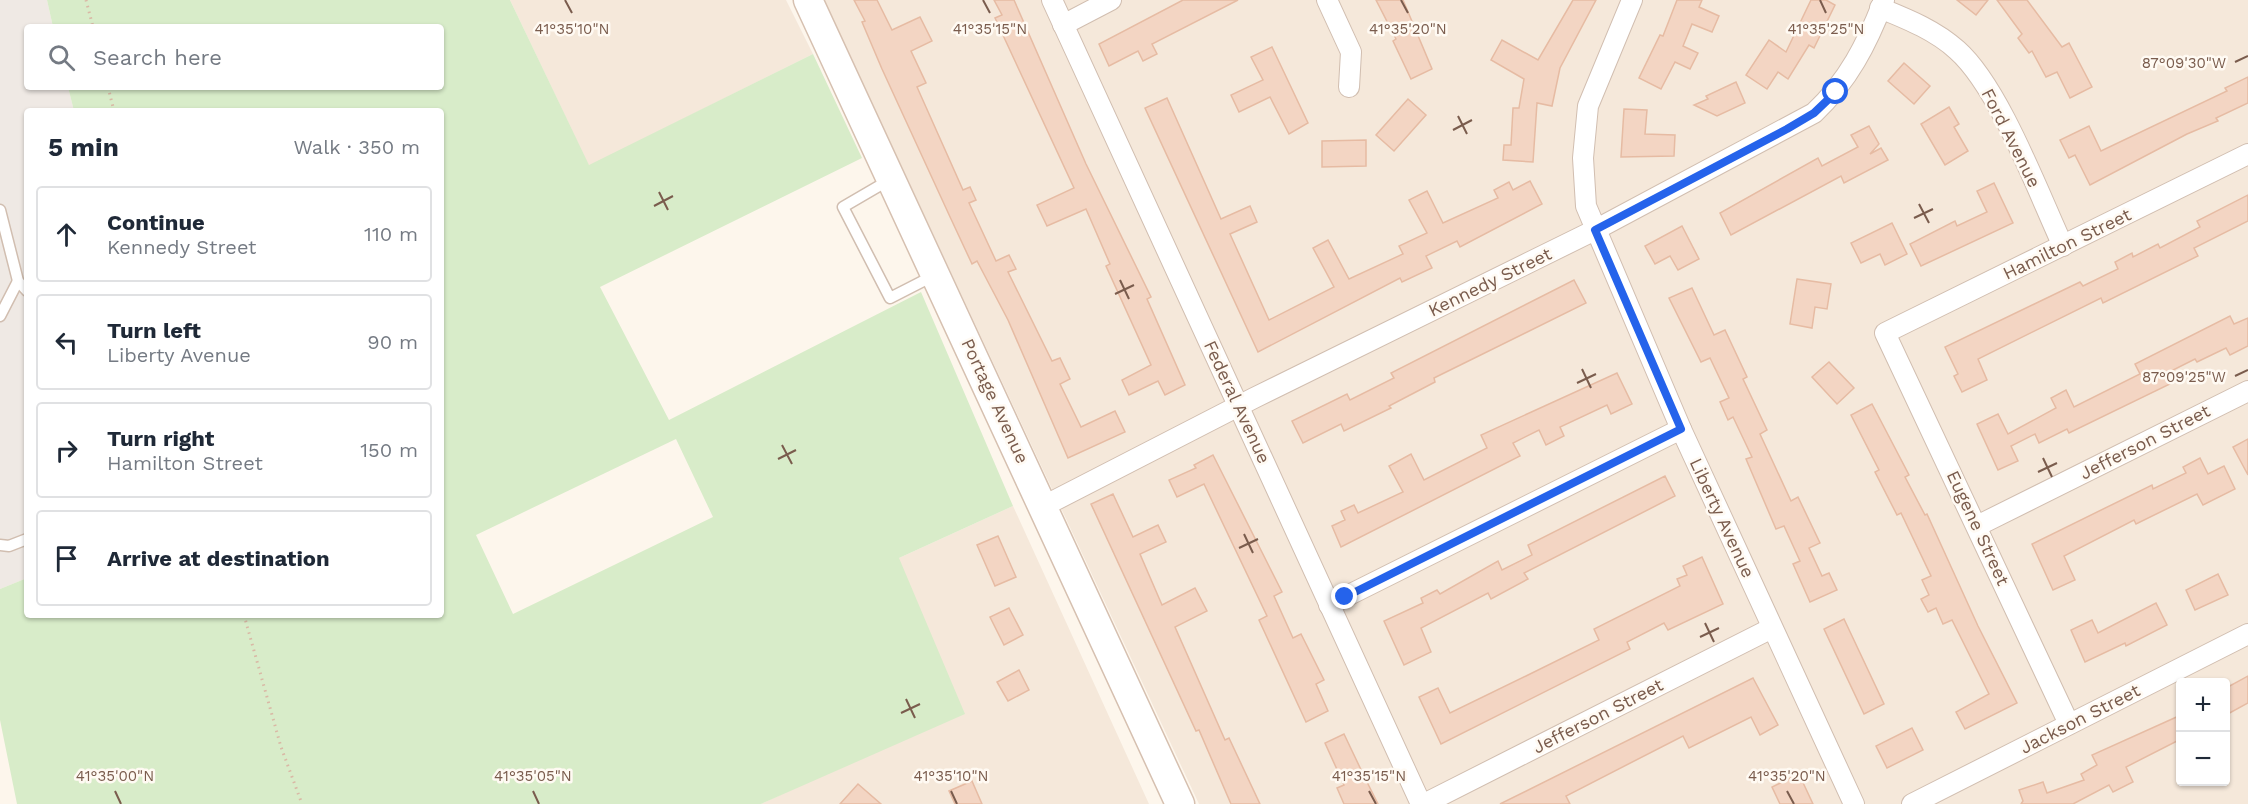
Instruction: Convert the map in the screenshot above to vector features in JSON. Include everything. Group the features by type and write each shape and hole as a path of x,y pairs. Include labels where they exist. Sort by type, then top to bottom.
{"street":[{"name":"Portage Avenue","path":"808,0 1180,804"},
{"name":"Federal Avenue","path":"1052,0 1423,804"},
{"path":"1063,25 1111,0"},
{"path":"1327,0 1351,52 1349,87"},
{"name":"Liberty Avenue","path":"1632,0 1588,106 1584,168 1586,206 1681,429 1854,804"},
{"name":"Kennedy Street","path":"1044,506 1238,406 1595,230 1814,113 1836,92 1862,54 1882,4"},
{"name":"Ford Avenue","path":"1882,4 1927,29 1957,50 1982,81 2002,116 2063,246"},
{"name":"Hamilton Street","path":"1885,333 2248,154"},
{"name":"Eugene Street","path":"1885,333 2069,724"},
{"name":"Jefferson Street","path":"1977,526 2248,391"},
{"path":"1329,604 1681,429"},
{"name":"Jefferson Street","path":"1423,804 1772,628"},
{"name":"Jackson Street","path":"1912,804 2248,634"}],"lane":[{"path":"891,178 843,207 890,298 936,274"},
{"path":"0,210 18,281 24,288"},
{"path":"0,316 18,281"},
{"path":"0,545 9,546 24,540"}],"path":[{"path":"86,0 92,24"},
{"path":"109,90 113,108"},
{"path":"245,618 281,747 302,804"}],"shaded area":[{"path":"0,0 47,0 52,24 24,24 24,90 69,90 73,108 24,108 24,579 0,589"},
{"path":"510,0 786,0 813,54 589,166"},
{"path":"824,0 2248,0 2248,804 1199,804"},
{"path":"1013,506 1149,804 761,804 833,770 899,558"}],"green space":[{"path":"47,0 510,0 589,165 813,54 862,158 600,287 669,420 921,292 1013,506 899,558 965,714 761,804 17,804 0,720 0,589 24,579 24,618 444,618 444,108 73,108 69,90 444,90 444,24 52,24","holes":["676,439 713,517 513,614 476,535"]}],"building":[{"path":"854,0 877,0 892,30 920,17 932,41 911,51 926,83 917,87 963,190 970,187 976,200 969,203 996,261 1009,255 1016,269 1008,272 1052,361 1060,358 1070,379 1060,384 1081,427 1115,411 1125,432 1068,458 1008,320 977,261 972,264 882,69 862,22 865,21"},
{"path":"994,0 1014,0 1086,164 1151,297 1147,299 1185,385 1165,395 1158,381 1129,395 1122,380 1151,365 1106,266 1110,264 1086,209 1047,226 1037,205 1074,188 995,18 1002,15"},
{"path":"1183,0 1238,0 1152,44 1157,54 1143,61 1138,51 1109,66 1099,44"},
{"path":"1376,0 1403,0 1432,69 1411,79 1393,41 1396,39"},
{"path":"1573,0 1596,0 1560,68 1552,106 1537,103 1533,162 1503,160 1504,145 1511,145 1513,108 1519,108 1524,79 1491,60 1502,40 1538,60"},
{"path":"1677,0 1702,0 1699,7 1719,16 1712,32 1692,24 1683,46 1698,53 1690,69 1675,62 1661,89 1639,78 1660,35 1663,36"},
{"path":"1811,0 1826,0 1835,5 1814,48 1809,45 1788,79 1778,72 1767,89 1746,75 1769,40 1786,52"},
{"path":"1957,0 1988,0 1976,15"},
{"path":"1997,0 2027,0 2062,47 2069,43 2092,87 2070,98 2057,72 2046,77 2032,51 2029,53 2018,38 2022,34"},
{"path":"1272,47 1308,123 1289,134 1270,97 1239,112 1231,95 1263,80 1251,57"},
{"path":"1904,63 1930,86 1914,104 1888,81"},
{"path":"2248,77 2248,103 2216,118 2218,121 2187,134 2090,185 2075,155 2069,158 2060,140 2089,126 2101,151 2227,91 2225,88"},
{"path":"1736,82 1745,103 1717,116 1694,105 1708,99 1706,96"},
{"path":"1167,98 1221,219 1250,206 1257,222 1230,234 1269,320 1334,287 1313,248 1328,240 1349,279 1403,254 1399,246 1427,233 1409,200 1427,191 1443,223 1498,198 1494,190 1509,182 1513,190 1530,181 1542,204 1460,247 1457,241 1426,256 1432,268 1402,282 1400,278 1258,352 1145,108"},
{"path":"1408,99 1426,115 1394,151 1376,135"},
{"path":"1949,107 1959,124 1954,127 1968,151 1945,165 1921,124"},
{"path":"1624,109 1647,110 1645,134 1675,135 1674,156 1621,157"},
{"path":"1869,126 1879,144 1870,154 1881,148 1888,160 1844,183 1841,176 1731,235 1720,213 1818,158 1822,166 1858,147 1851,135"},
{"path":"1366,140 1366,166 1322,167 1322,141"},
{"path":"1994,183 2013,223 1921,266 1910,244 1955,221 1957,226 1987,212 1977,191"},
{"path":"2248,195 2248,221 2194,248 2198,256 2103,303 2101,298 1978,359 1987,380 1962,392 1954,376 1958,374 1945,347 2080,282 2083,286 2118,269 2115,262 2132,253 2133,257 2158,244 2160,248 2200,227 2197,221"},
{"path":"1892,223 1907,254 1885,265 1880,254 1861,263 1851,243"},
{"path":"1682,226 1699,259 1678,270 1670,256 1655,264 1645,246"},
{"path":"1797,279 1831,284 1827,309 1815,307 1812,328 1790,324"},
{"path":"1574,280 1586,303 1434,378 1435,382 1389,406 1391,408 1344,431 1341,424 1303,443 1292,421 1347,394 1350,400 1394,378 1391,373"},
{"path":"1692,288 1714,335 1725,330 1747,377 1743,379 1767,430 1760,434 1791,501 1798,497 1820,543 1809,548 1822,576 1829,573 1837,590 1810,602 1793,564 1800,561 1784,526 1776,529 1746,459 1752,457 1733,417 1728,420 1720,402 1729,398 1710,358 1701,362 1669,298"},
{"path":"2230,316 2234,324 2248,318 2248,346 2230,355 2226,348 2197,362 2195,359 2167,373 2172,383 2069,433 2067,429 2039,443 2035,434 2011,446 2018,461 1998,470 1977,424 1998,414 2008,434 2056,408 2051,398 2066,390 2074,407 2140,374 2135,364"},
{"path":"1829,362 1854,388 1837,404 1812,377"},
{"path":"1617,373 1632,404 1611,414 1607,405 1560,427 1564,436 1546,445 1539,430 1513,443 1520,456 1341,547 1332,526 1345,520 1341,511 1354,505 1358,513 1403,492 1389,466 1411,454 1424,480 1487,448 1481,435"},
{"path":"1872,404 1909,475 1905,477 1925,515 1927,514 1978,626 2017,703 1965,729 1956,712 1989,694 1952,620 1943,624 1936,608 1928,612 1921,599 1929,595 1922,580 1931,576 1901,513 1897,515 1875,472 1879,470 1851,415"},
{"path":"2248,439 2248,475 2233,447"},
{"path":"1213,455 1282,592 1274,596 1293,638 1301,634 1324,680 1316,684 1328,711 1306,722 1259,620 1267,616 1204,484 1177,497 1169,480 1196,468 1194,465"},
{"path":"2200,458 2208,474 2224,466 2235,489 2203,505 2197,494 2136,524 2134,520 2064,556 2075,580 2053,590 2032,544 2152,485 2153,489 2186,473 2183,467"},
{"path":"1665,476 1675,496 1524,573 1528,579 1491,599 1488,593 1421,628 1431,652 1404,665 1384,621 1423,603 1421,598 1437,590 1440,594 1498,561 1502,570 1532,555 1528,545"},
{"path":"1113,494 1133,537 1158,525 1166,542 1140,554 1162,605 1195,588 1207,611 1175,627 1225,740 1229,738 1260,804 1231,804 1199,730 1196,731 1091,504"},
{"path":"998,536 1016,577 995,586 977,545"},
{"path":"1702,557 1723,604 1668,630 1664,623 1627,642 1630,649 1441,744 1419,697 1438,688 1450,713 1599,640 1594,629 1680,586 1677,579 1687,575 1683,566"},
{"path":"2218,574 2228,595 2195,610 2186,590"},
{"path":"2156,603 2167,625 2126,646 2125,643 2085,662 2071,630 2092,620 2098,633"},
{"path":"1009,608 1023,635 1004,645 990,617"},
{"path":"1844,619 1884,704 1864,714 1824,629"},
{"path":"1019,670 1029,690 1008,701 997,682"},
{"path":"2248,676 2248,703 2230,713 2230,686"},
{"path":"1753,678 1778,725 1760,735 1751,717 1689,748 1683,736 1566,796 1570,804 1500,804"},
{"path":"2176,717 2176,742 2126,767 2133,782 2113,792 2109,785 2073,804 2021,804 2023,801 2019,790 2043,782 2047,793 2084,780 2081,774 2097,765 2092,755"},
{"path":"1912,728 1923,750 1887,768 1876,746"},
{"path":"1344,734 1378,804 1344,804 1337,788 1344,785 1325,743"},
{"path":"1799,774 1813,804 1780,804 1772,787"},
{"path":"972,781 982,804 955,804 949,791"},
{"path":"858,784 881,804 840,804"}],"route":[{"path":"1345,597 1681,429 1595,230 1787,129 1814,113 1836,92"}]}
